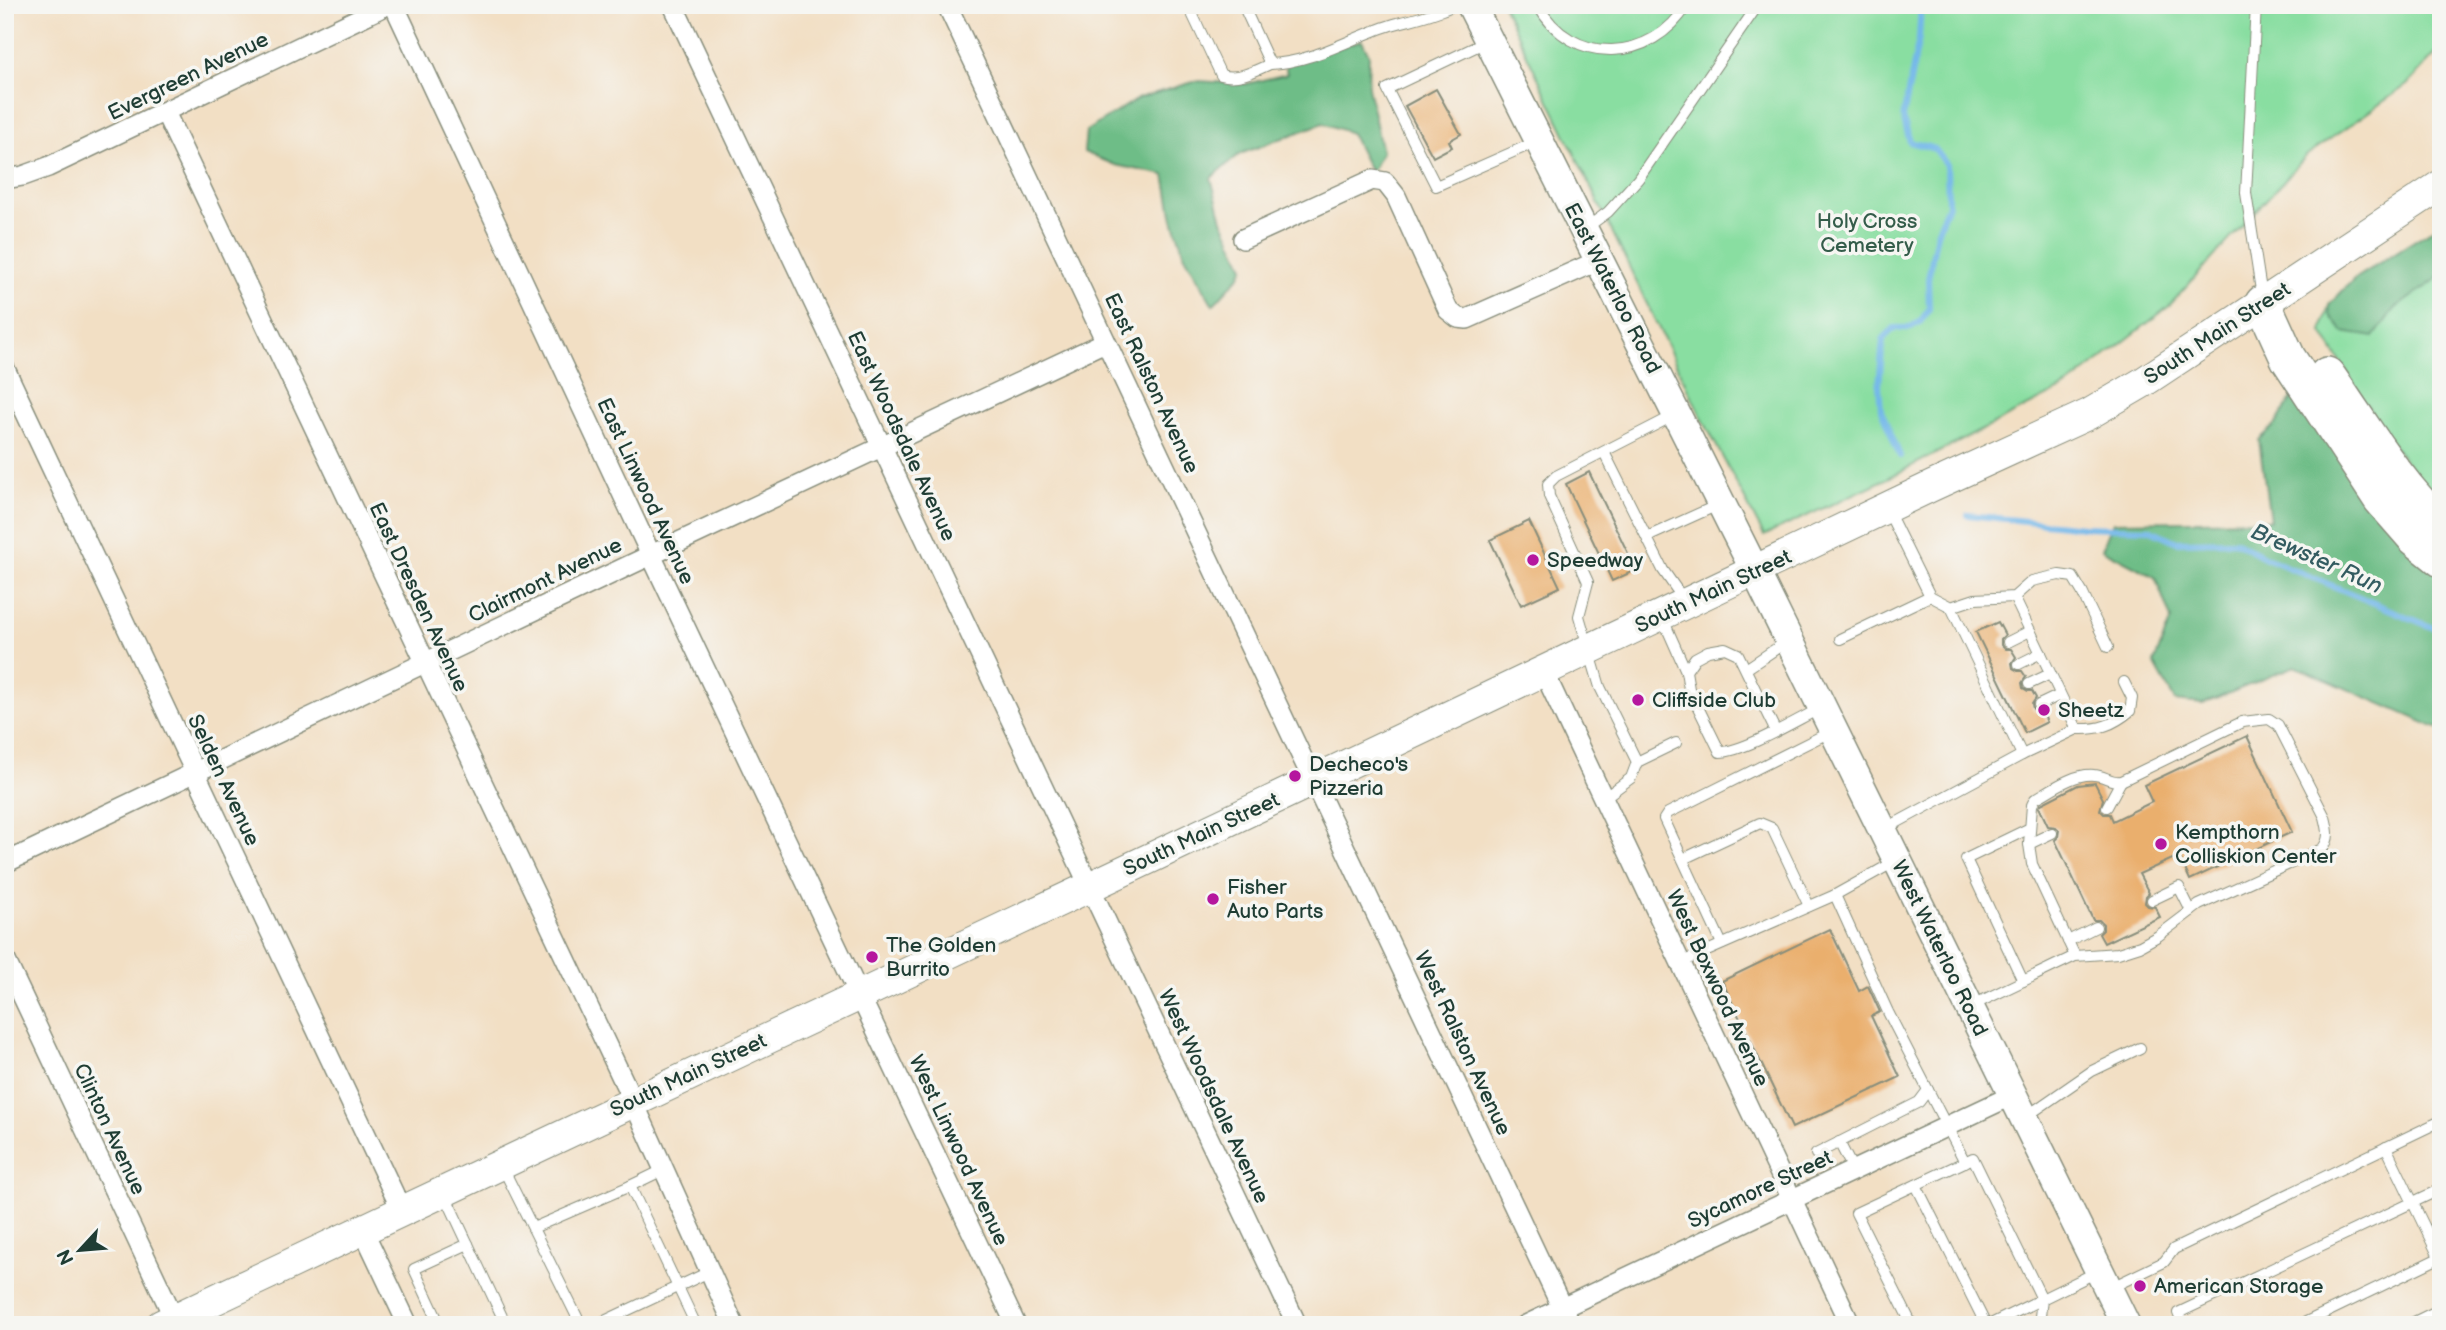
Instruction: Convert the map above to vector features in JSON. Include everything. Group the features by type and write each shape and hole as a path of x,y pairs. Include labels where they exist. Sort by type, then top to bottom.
{"highway":[{"path":"2263,303 2309,349 2402,482 2441,525"},
{"path":"2263,303 2288,358 2381,499 2415,538 2441,559"}],"main road":[{"name":"East Waterloo Road","path":"1471,5 1755,571"},
{"name":"South Main Street","path":"167,1322 2089,414 2142,383 2441,185"},
{"name":"West Waterloo Road","path":"1755,571 2126,1325"}],"street":[{"name":"Evergreen Avenue","path":"5,179 48,167 387,5"},
{"name":"East Linwood Avenue","path":"394,5 860,994"},
{"name":"East Ralston Avenue","path":"947,5 1314,780"},
{"name":"East Woodsdale Avenue","path":"677,6 881,446 1090,886"},
{"name":"East Dresden Avenue","path":"165,113 633,1101 734,1325"},
{"path":"1243,239 1373,180 1385,182 1396,196 1448,310 1458,318 1467,319 1600,260"},
{"name":"Clairmont Avenue","path":"5,863 1105,342"},
{"name":"Selden Avenue","path":"5,369 402,1211"},
{"name":"West Boxwood Avenue","path":"1543,670 1852,1325"},
{"name":"West Ralston Avenue","path":"1314,780 1566,1316"},
{"name":"West Woodsdale Avenue","path":"1090,886 1297,1325"},
{"name":"Clinton Avenue","path":"5,959 167,1322"},
{"name":"West Linwood Avenue","path":"860,994 1016,1325"},
{"name":"Sycamore Street","path":"1526,1325 1566,1316 1792,1200 1947,1126 2018,1107"},
{"path":"363,1230 408,1325"}],"lane":[{"path":"1188,5 1221,75 1230,77 1243,76 1270,64 1297,60 1391,25 1438,13 1454,5"},
{"path":"1243,5 1270,64"},
{"path":"1538,5 1551,24 1572,40 1607,51 1635,48 1659,36 1680,17 1687,5"},
{"path":"1583,230 1608,212 1638,179 1758,5"},
{"path":"2256,5 2246,193 2263,303"},
{"path":"1489,40 1387,89 1436,186 1538,141"},
{"path":"1637,762 1600,687 1579,616 1588,582 1549,496 1548,484 1556,476 1677,415"},
{"path":"1604,452 1663,570 1689,689 1720,752 1730,752 1775,730 1828,719"},
{"path":"1647,537 1720,504"},
{"path":"1886,508 1930,596 1951,607 2022,755"},
{"path":"1951,607 1975,599 2014,597 2032,581 2059,575 2073,577 2108,648"},
{"path":"1840,639 1930,596"},
{"path":"2014,597 2077,729"},
{"path":"2008,642 2030,631"},
{"path":"1746,669 1789,639"},
{"path":"1686,671 1695,658 1708,651 1725,648 1738,654 1775,730"},
{"path":"1975,658 1986,652"},
{"path":"2019,664 2041,653"},
{"path":"1986,680 1997,674"},
{"path":"2029,684 2050,674"},
{"path":"1883,831 2022,755 2077,729 2095,730 2115,723 2130,711 2132,698 2124,682"},
{"path":"1995,700 2007,695"},
{"path":"2039,705 2060,695"},
{"path":"2006,721 2017,716"},
{"path":"1722,944 1664,819 1668,813 1828,719"},
{"path":"1969,1007 2075,956 2118,953 2140,946 2199,905 2322,849 2327,844 2329,833 2325,817 2278,725 2269,719 2242,722 2121,781 2115,782 2092,774 2058,786 2035,799 2032,805 2029,844 2032,864 2075,956"},
{"path":"1604,798 1631,778 1637,762 1676,743"},
{"path":"2107,807 2121,781"},
{"path":"1683,859 1760,823 1772,828 1809,906"},
{"path":"2023,981 1966,859 2030,828"},
{"path":"2029,844 2052,833"},
{"path":"1682,962 1835,895 1897,860"},
{"path":"2152,900 2179,887 2191,911"},
{"path":"1835,895 1888,1012 1965,1162"},
{"path":"2068,941 2096,927"},
{"path":"2018,1107 2140,1048"},
{"path":"1816,1154 1919,1102 1928,1090"},
{"path":"1916,1185 1988,1325 2042,1299 2164,1262 2174,1249 2441,1121"},
{"path":"1839,1142 1854,1171"},
{"path":"2300,1325 2440,1259 2386,1147"},
{"path":"1912,1325 1856,1213 1973,1158 2042,1299 2039,1325"},
{"path":"501,1164 581,1325"},
{"path":"533,1228 663,1170"},
{"path":"630,1186 696,1325"},
{"path":"2183,1325 2178,1313 2441,1189"},
{"path":"443,1192 506,1325"},
{"path":"440,1325 414,1269 468,1244"},
{"path":"596,1325 709,1272"},
{"path":"2408,1325 2441,1309"}],"green space":[{"name":"Holy Cross Cemetery","path":"1503,5 2441,5 2441,48 2407,85 2307,155 2168,307 2066,387 1888,478 1764,536 1702,418"},
{"path":"1362,40 1369,55 1368,87 1382,152 1371,173 1351,133 1323,123 1240,154 1211,178 1222,220 1244,267 1239,277 1213,305 1184,254 1173,219 1165,175 1115,165 1084,152 1086,131 1139,98 1197,81 1246,84 1287,74 1285,64"},
{"path":"2441,224 2441,508 2386,436 2322,332 2329,305 2354,279"},
{"path":"2441,224 2441,276 2394,309 2374,337 2343,332 2330,315 2329,305 2354,279"},
{"path":"2292,397 2311,414 2441,576 2441,730 2295,666 2203,704 2175,701 2154,663 2171,619 2155,577 2102,549 2113,522 2270,520 2259,440 2276,424"}],"building":[{"path":"1436,89 1461,134 1449,141 1452,147 1433,157 1405,106"},
{"path":"1589,472 1636,570 1612,581 1566,484"},
{"path":"1529,521 1560,587 1521,605 1490,540"},
{"path":"1998,622 2005,635 2001,639 2001,645 2005,649 2011,649 2016,657 2012,663 2013,668 2022,671 2026,677 2022,683 2023,688 2032,691 2036,698 2032,704 2033,709 2042,712 2047,722 2025,733 1976,632"},
{"name":"Kempthorn Colliskion Center","path":"2247,736 2292,832 2190,880 2179,856 2139,874 2149,893 2145,903 2155,907 2160,917 2104,943 2099,934 2103,930 2103,924 2099,920 2093,920 2055,840 2059,830 2048,826 2039,807 2041,804 2078,785 2095,783 2103,799 2100,810 2104,814 2110,814 2113,821 2152,802 2144,785"},
{"path":"1830,929 1859,991 1868,986 1880,1012 1871,1016 1900,1077 1792,1128 1722,981"}],"waterway":[{"name":"Brewster Run","path":"1900,456 1881,410 1879,386 1883,339 1894,328 1909,328 1920,322 1929,309 1928,279 1937,233 1948,204 1947,165 1935,149 1910,142 1903,117 1919,38 1921,5"},
{"name":"Brewster Run","path":"1968,515 2083,527 2149,529 2177,542 2235,541 2266,558 2441,631"}],"place":[{"name":"Speedway","path":"1533,560"},
{"name":"Cliffside Club","path":"1638,700"},
{"name":"Sheetz","path":"2044,710"},
{"name":"Decheco's Pizzeria","path":"1295,776"},
{"name":"Kempthorn Colliskion Center","path":"2161,844"},
{"name":"Fisher Auto Parts","path":"1213,899"},
{"name":"The Golden Burrito","path":"872,957"},
{"name":"American Storage","path":"2140,1286"}]}
